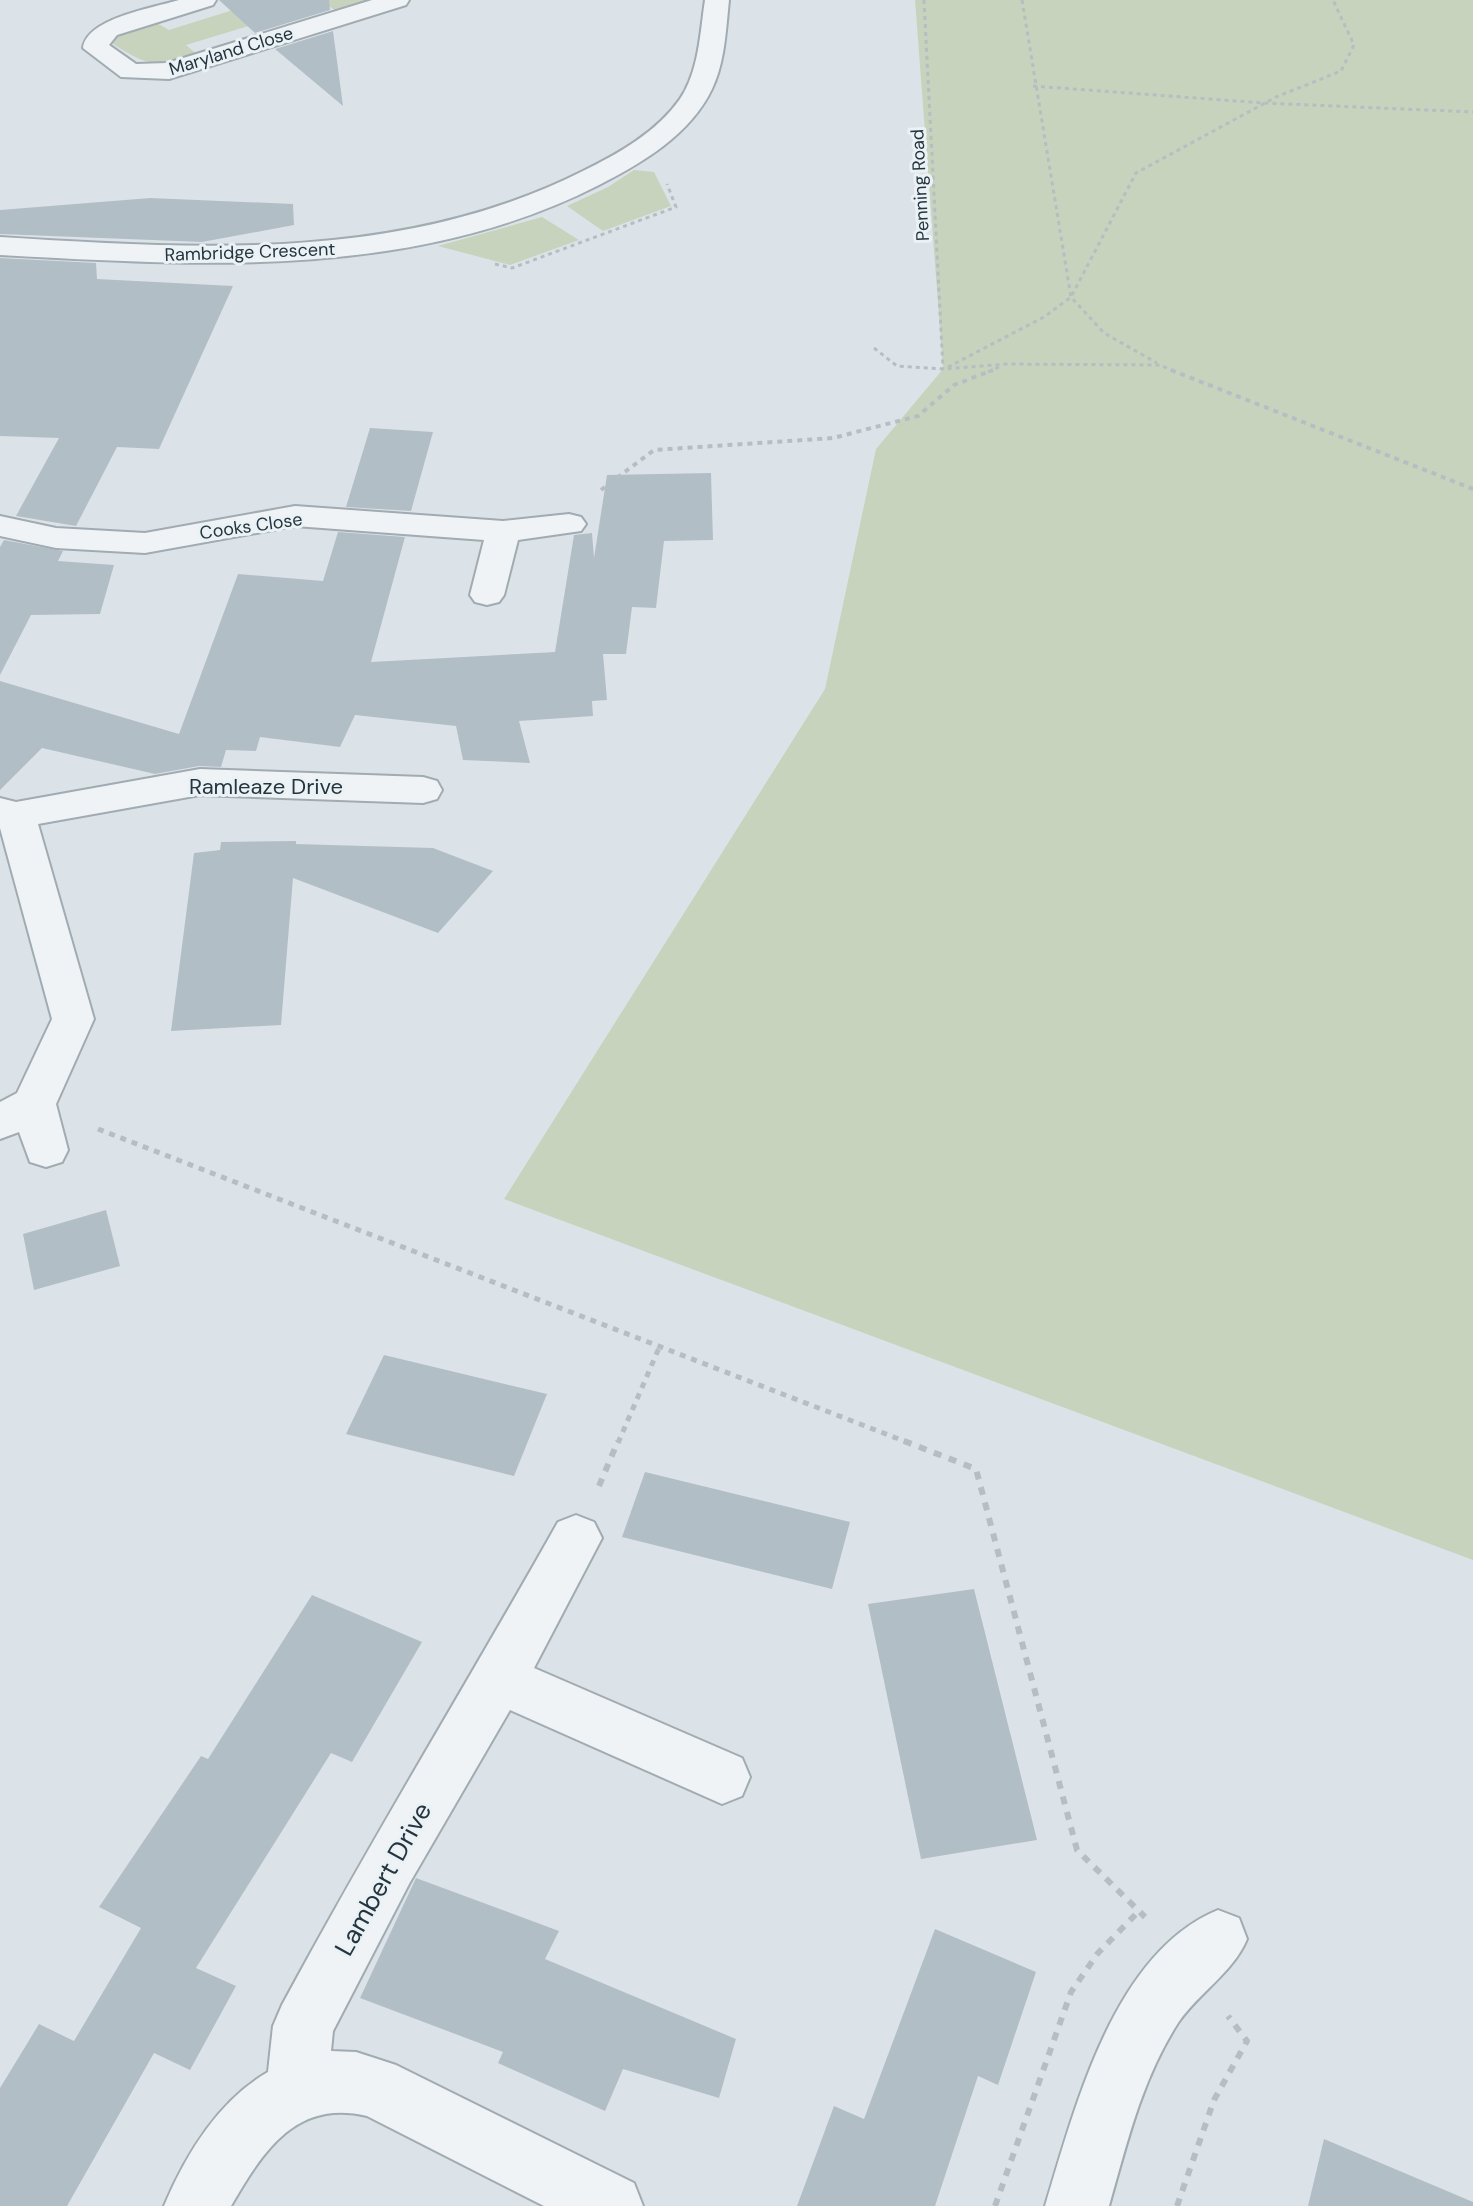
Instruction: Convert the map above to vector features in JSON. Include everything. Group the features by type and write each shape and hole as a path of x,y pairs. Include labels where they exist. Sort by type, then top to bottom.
{"street":[{"name":"Maryland Close","path":"204,0 108,30 97,39 96,48 130,72 169,71 397,0"},
{"name":"Rambridge Crescent","path":"0,246 172,256 261,256 343,249 432,234 540,202 599,176 649,143 680,117 699,90 707,67 717,0"},
{"name":"Cooks Close","path":"0,526 56,538 145,543 295,516 503,531 560,525"},
{"path":"487,595 503,531"},
{"name":"Ramleaze Drive","path":"17,1113 73,1019 8,813 200,782 423,790"},
{"path":"17,1113 46,1150"},
{"name":"Lambert Drive","path":"297,2090 303,2026 389,1864 499,1679 576,1538"},
{"path":"499,1679 722,1777"},
{"path":"1077,2206 1109,2104 1134,2041 1159,2000 1204,1951"},
{"path":"196,2206 233,2143 266,2107 297,2090 337,2081 374,2087 611,2206"}],"path":[{"name":"Penning Road","path":"924,0 943,369"},
{"path":"1022,0 1033,86 1071,297 1104,333 1160,365 1473,489"},
{"path":"943,369 1044,317 1071,297 1136,173 1264,103 1341,71 1354,45 1333,0"},
{"path":"1033,86 1264,103 1473,112"},
{"path":"874,348 897,366 943,369 1008,364 1160,365"},
{"path":"560,525 654,450 833,438 918,416 954,385 1008,364"},
{"path":"17,1113 659,1348 976,1469 1077,1850 1204,1951 1247,2041 1224,2073 1202,2123 1177,2206"},
{"path":"576,1538 659,1348"}],"green space":[{"path":"265,0 376,0 338,12 324,3 186,45 199,56 163,64 145,61 113,44 115,36 155,22 169,30"},
{"path":"915,0 1473,0 1473,1560 504,1199 825,689 876,449 943,369"},
{"path":"634,170 654,172 671,206 603,231 567,206 608,187"},
{"path":"542,217 579,240 510,265 438,246"}],"building":[{"path":"219,0 329,0 330,10 255,33"},
{"path":"333,31 343,106 275,49"},
{"path":"150,198 293,204 294,225 202,242 0,234 0,210"},
{"path":"0,258 96,263 97,279 233,286 159,449 117,447 76,526 16,516 59,438 0,436"},
{"path":"370,428 433,432 411,511 346,507"},
{"path":"711,473 713,540 664,541 656,608 632,607 626,654 603,654 607,700 592,701 593,716 519,721 530,763 463,760 456,726 355,715 340,747 260,737 256,751 226,750 221,767 199,766 155,774 42,748 0,790 0,681 179,734 238,574 323,581 338,532 405,537 371,662 555,652 574,535 592,533 594,558 607,475"},
{"path":"4,540 63,551 58,561 114,565 100,614 31,615 0,675 0,547"},
{"path":"296,841 296,844 433,848 493,871 438,933 293,878 281,1025 171,1031 194,853 220,850 221,842"},
{"path":"106,1210 120,1266 34,1290 23,1234"},
{"path":"384,1355 547,1394 514,1476 346,1434"},
{"path":"645,1472 850,1522 832,1589 622,1537"},
{"path":"974,1589 1037,1840 921,1859 868,1604"},
{"path":"312,1595 422,1642 352,1762 331,1753 196,1968 236,1986 190,2070 154,2053 67,2206 0,2206 0,2088 39,2024 74,2041 141,1928 99,1907 201,1756 208,1759"},
{"path":"416,1878 559,1931 545,1959 736,2039 719,2098 623,2069 605,2111 498,2063 503,2052 360,1998"},
{"path":"935,1929 1036,1972 998,2085 978,2076 935,2206 797,2206 834,2106 864,2119"},
{"path":"1324,2139 1473,2202 1473,2206 1308,2206"}]}
